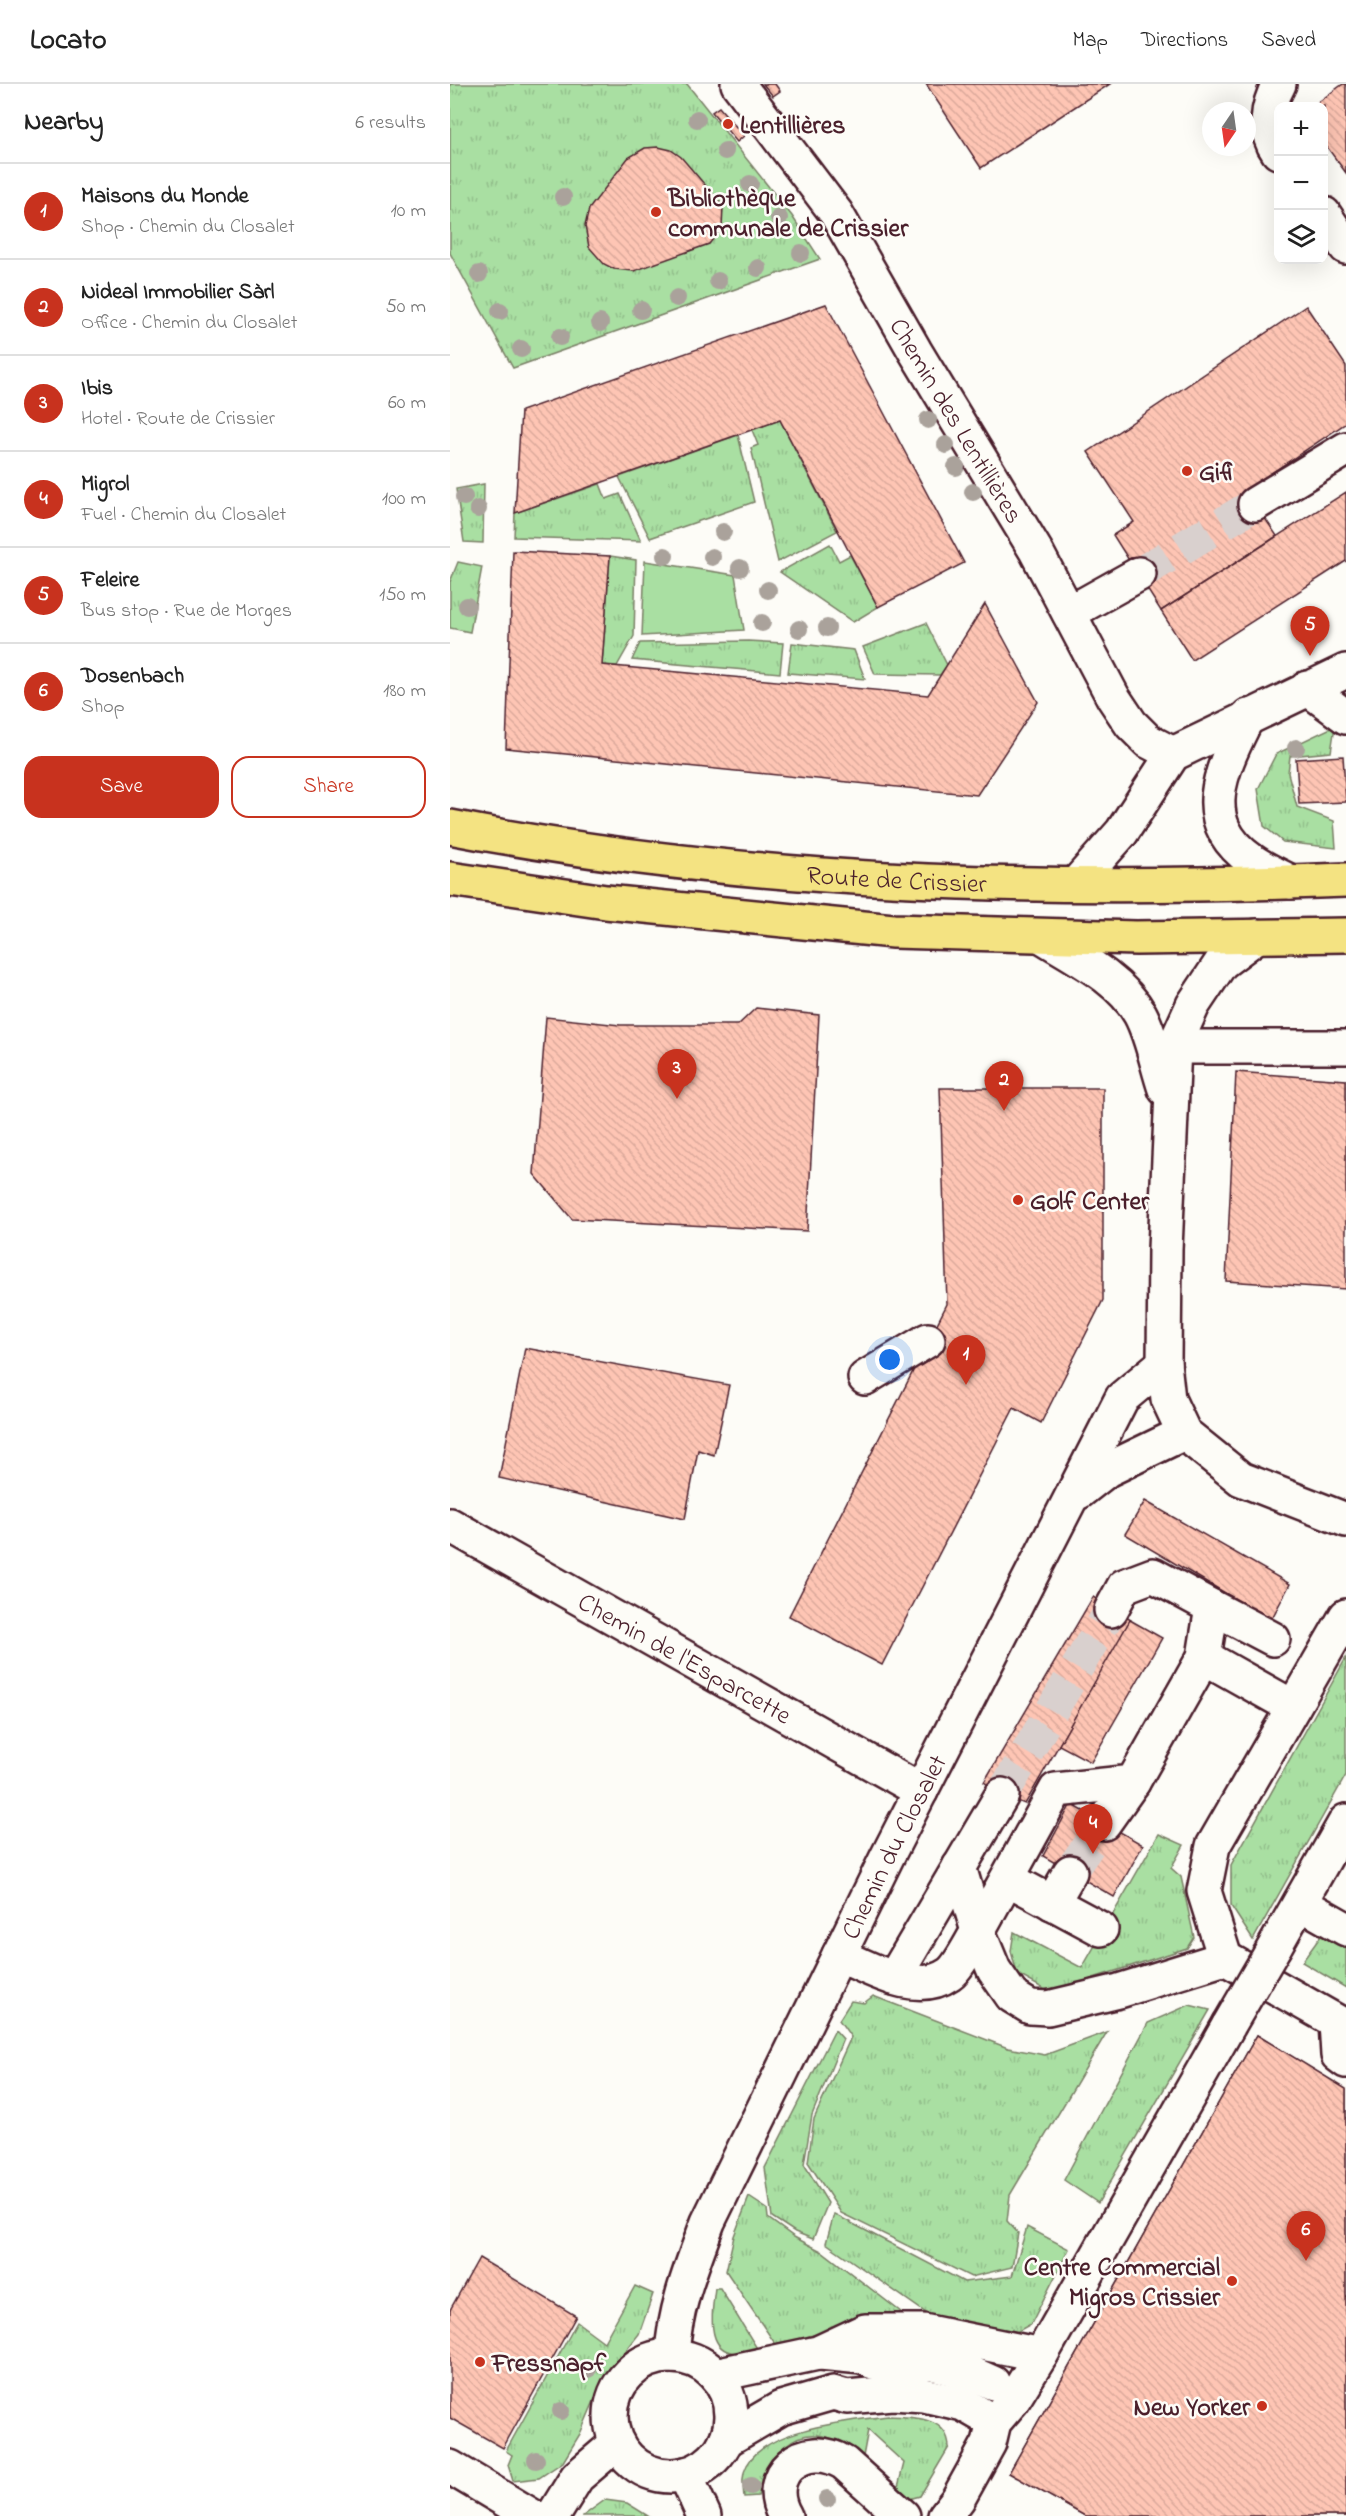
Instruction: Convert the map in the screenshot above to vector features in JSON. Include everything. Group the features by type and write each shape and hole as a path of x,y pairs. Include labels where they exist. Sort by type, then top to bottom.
{"main road":[{"name":"Route de Crissier","path":"450,827 605,854 884,881 1076,884 1346,880"},
{"name":"Route de Crissier","path":"450,879 606,902 892,931 1042,936 1346,934"}],"street":[{"name":"Chemin des Lentillières","path":"738,84 836,213 915,351 1036,550 1113,697 1131,724 1148,741 1173,754"},
{"path":"1274,146 1268,137 1271,99 1280,84"},
{"path":"1328,221 1346,247"},
{"path":"1255,504 1346,449"},
{"path":"1069,613 1139,574"},
{"path":"1076,884 1122,832 1173,754 1248,716 1346,671"},
{"path":"1307,688 1346,717"},
{"path":"1248,716 1225,763 1217,786 1219,809 1224,828 1233,843 1250,860 1291,882"},
{"path":"1042,936 1100,974 1121,992 1140,1014 1170,1105"},
{"path":"1257,936 1221,963 1193,1005 1174,1047 1170,1105 1164,1363 1168,1399 1184,1433 1241,1479 1346,1520"},
{"path":"1174,1047 1346,1047"},
{"path":"865,1378 928,1340"},
{"name":"Chemin du Closalet","path":"672,2356 673,2337 687,2279 708,2222 839,1954 1122,1398 1164,1363"},
{"path":"1073,1497 1107,1470 1184,1433"},
{"name":"Chemin de l'Esparcette","path":"450,1525 921,1791"},
{"path":"1111,1610 1124,1586 1152,1575 1273,1639"},
{"path":"1104,1823 1133,1782 1204,1657 1212,1607"},
{"path":"1346,1616 1213,1846 1204,1891 1225,1958 1341,2024 1338,2055 1346,2061"},
{"path":"1204,1657 1293,1707"},
{"path":"839,1954 894,1978 929,1981 950,1973 978,1931 1056,1790 1133,1782"},
{"path":"894,1978 1002,1795"},
{"path":"945,2516 958,2499 989,2443 994,2422 1013,2400 1041,2355 1346,1821"},
{"path":"959,1867 978,1931 994,1970 1012,1996 1030,2007 1048,2008 1119,1991 1225,1958"},
{"path":"1052,1903 1070,1872"},
{"path":"1008,1879 1101,1929"},
{"path":"1300,1903 1346,1929"},
{"path":"715,2375 818,2353 866,2331 923,2331 1041,2355"},
{"path":"818,2353 862,2357 873,2362 933,2363 973,2374 993,2383"},
{"path":"672,2356 695,2362 715,2375 725,2389 730,2406 730,2423 726,2440 716,2455 702,2467 685,2474 669,2476 639,2466 626,2456 617,2443 611,2423 612,2403 620,2384 633,2369 652,2359 672,2356"},
{"path":"833,2393 844,2380 860,2376 873,2362"},
{"path":"726,2440 782,2408 833,2393 848,2397 892,2393 924,2396 963,2404 994,2422"},
{"path":"553,2516 577,2477 617,2443"},
{"path":"785,2516 778,2498 781,2475 791,2463 808,2454 818,2453 833,2456 844,2463 903,2516"},
{"path":"450,2467 532,2516"},
{"path":"685,2474 704,2516"}],"green space":[{"path":"450,84 687,84 792,216 820,259 513,368 450,253"},
{"path":"780,420 837,531 778,562 751,448 758,445 752,430"},
{"path":"738,435 754,502 650,538 619,477"},
{"path":"484,484 483,543 464,542 456,489"},
{"path":"600,484 606,499 620,494 641,541 514,537 515,513"},
{"path":"830,544 839,561 850,555 878,607 853,622 780,572"},
{"path":"610,556 636,560 634,636 617,666 602,665"},
{"path":"645,561 735,575 744,630 642,636"},
{"path":"458,562 482,567 470,632 450,628 450,582"},
{"path":"926,623 947,665 940,675 875,674 863,647"},
{"path":"748,641 783,643 780,673 632,660 640,643"},
{"path":"792,643 854,650 865,679 788,673"},
{"path":"1335,726 1331,752 1290,756 1288,773 1297,807 1334,821 1336,848 1283,842 1264,826 1258,789 1276,754"},
{"path":"1346,1658 1346,1775 1253,1940 1231,1906 1231,1865"},
{"path":"1159,1834 1184,1845 1171,1868 1181,1877 1194,1937 1187,1948 1056,1990 1044,1989 1017,1974 1011,1951 1014,1932 1082,1968"},
{"path":"1323,1933 1346,1946 1346,1988 1302,1962"},
{"path":"873,1996 1008,2048 1045,2055 1107,2032 1010,2195 1007,2221 1018,2233 1012,2267 971,2277 841,2213 808,2162 814,2119 851,2037 839,2020 851,2001 864,2003"},
{"path":"1189,2005 1210,2010 1098,2203 1064,2180 1148,2023"},
{"path":"835,2030 843,2039 812,2115 804,2164 828,2203 813,2239 795,2232 772,2217 765,2168"},
{"path":"749,2197 767,2209 768,2218 794,2237 823,2252 910,2319 869,2320 776,2345 726,2271 734,2236"},
{"path":"834,2214 964,2282 1012,2276 1027,2227 1069,2249 1031,2324 1013,2334 939,2322 826,2243"},
{"path":"635,2286 653,2294 639,2334 603,2380 580,2434 563,2462 539,2478 513,2481 508,2465 512,2455 506,2451 577,2322 604,2342"},
{"path":"715,2288 720,2288 758,2350 741,2353 729,2352 720,2346 715,2338 713,2327"},
{"path":"888,2416 927,2420 942,2429 947,2437 949,2447 920,2496 909,2499 896,2495 904,2463 868,2430 862,2462 850,2449 824,2436 810,2435 797,2438 776,2456 758,2496 744,2497 743,2477 747,2465 757,2452 772,2442 811,2428"},
{"path":"605,2500 627,2503 648,2516 583,2516"}],"building":[{"name":"Lentillières","path":"763,84 775,84 780,91 773,96"},
{"path":"926,84 1110,84 981,168"},
{"path":"1346,84 1346,173 1328,148 1328,102 1318,102"},
{"name":"Lentillières","path":"719,107 744,136 737,142 712,112"},
{"name":"Bibliothèque communale de Crissier","path":"658,147 671,150 681,157 723,206 722,228 709,244 634,271 614,269 604,264 589,247 585,226 589,209 628,158 645,148"},
{"path":"826,304 964,563 878,607 780,420 515,513 521,411"},
{"name":"Gifi","path":"1306,306 1346,366 1346,423 1246,490 1277,536 1161,611 1113,535 1134,522 1088,452"},
{"path":"1346,492 1346,561 1192,660 1161,611"},
{"path":"513,551 610,556 602,665 928,695 985,604 1038,702 977,795 506,748"},
{"path":"1343,756 1346,802 1299,804 1296,759"},
{"path":"756,1008 819,1015 807,1231 572,1219 534,1174 546,1017 620,1025 738,1025"},
{"path":"1236,1072 1346,1080 1346,1289 1226,1281"},
{"path":"940,1088 1103,1088 1103,1300 1041,1423 1014,1408 882,1665 789,1616 947,1304"},
{"path":"525,1348 729,1385 714,1455 698,1450 685,1519 499,1478"},
{"path":"1145,1501 1290,1584 1271,1620 1125,1534"},
{"path":"1093,1597 1131,1620 1025,1804 1002,1795 984,1782"},
{"path":"1130,1620 1162,1638 1091,1762 1059,1745"},
{"path":"1071,1804 1143,1845 1114,1897 1043,1856"},
{"name":"Centre Commercial Migros Crissier","path":"1257,2035 1346,2090 1346,2516 1085,2516 1009,2473"},
{"name":"Centre Commercial Migros Crissier","path":"1257,2035 1346,2089 1346,2516 1085,2516 1009,2473"},
{"path":"479,2258 576,2316 503,2448 450,2418 450,2310"}],"tunnel":[{"path":"1139,574 1255,504"},
{"path":"1002,1795 1111,1610"},
{"path":"1070,1872 1104,1823"}],"place":[{"name":"Lentillières","path":"728,124"},
{"name":"Bibliothèque communale de Crissier","path":"656,212"},
{"name":"Gifi","path":"1187,471"},
{"name":"Feleire","path":"1310,656"},
{"name":"Ibis","path":"677,1099"},
{"name":"Nideal Immobilier Sàrl","path":"1004,1111"},
{"name":"Golf Center","path":"1018,1200"},
{"name":"Maisons du Monde","path":"966,1385"},
{"name":"Migrol","path":"1093,1854"},
{"name":"Dosenbach","path":"1306,2261"},
{"name":"Centre Commercial Migros Crissier","path":"1232,2281"},
{"name":"Fressnapf","path":"480,2362"},
{"name":"New Yorker","path":"1262,2406"}]}
